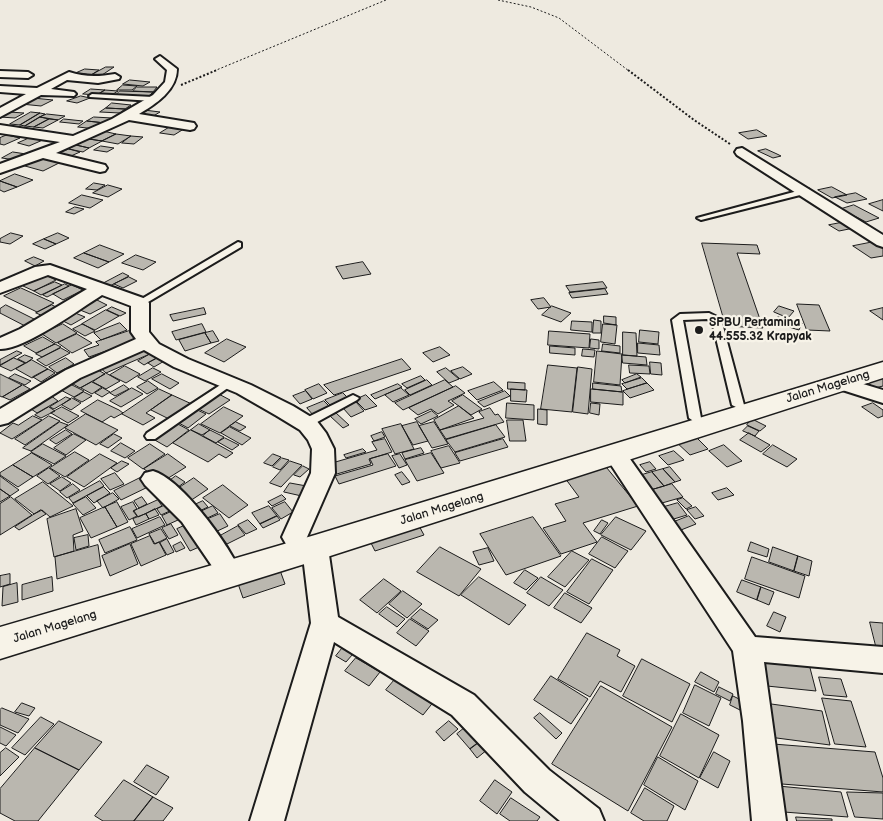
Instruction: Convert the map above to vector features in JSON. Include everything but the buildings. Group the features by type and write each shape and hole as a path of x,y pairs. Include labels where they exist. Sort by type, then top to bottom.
{"highway":[{"name":"Jalan Magelang","path":"0,627 221,560 305,543 615,454 738,405 883,362"},
{"name":"Jalan Magelang","path":"0,643 305,543 688,424 883,370"}],"street":[{"path":"2,167 41,153 129,116 156,97 171,82 172,69 160,59"},
{"path":"0,74 28,75"},
{"path":"0,114 67,76 98,80 115,77"},
{"path":"0,89 70,94"},
{"path":"129,116 190,126"},
{"path":"3,131 72,140"},
{"path":"742,152 883,242"},
{"path":"41,153 100,168"},
{"path":"0,288 41,271 50,270 140,303 140,332 146,342 163,355 244,389 306,423 318,438 322,449 323,473 311,503 305,543 325,622 268,821"},
{"path":"2,344 27,332 101,288"},
{"path":"0,418 72,374 146,342"},
{"path":"840,383 883,397"},
{"path":"615,454 747,648 758,721 769,821"},
{"path":"153,479 166,490 202,530 221,560"},
{"path":"325,622 463,705 537,781 587,821"},
{"path":"747,648 883,660"}],"lane":[{"path":"92,96 156,97"},
{"path":"702,218 806,192"},
{"path":"140,303 238,245"},
{"path":"688,424 677,320 680,317 709,316 716,320 738,405"},
{"path":"151,436 228,382"},
{"path":"306,423 353,398"}],"path":[{"path":"156,97 386,0"},
{"path":"498,0 531,7 558,18 694,120 742,152"}],"place":[{"name":"SPBU Pertamina 44.555.32 Krapyak","path":"699,330"}]}
